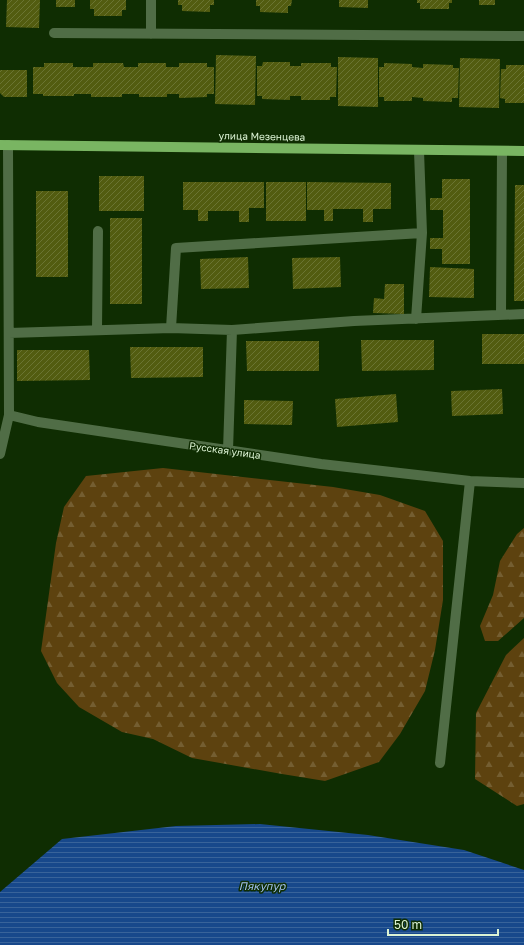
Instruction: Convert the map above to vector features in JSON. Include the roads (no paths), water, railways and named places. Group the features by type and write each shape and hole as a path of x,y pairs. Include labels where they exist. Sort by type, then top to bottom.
{"main road":[{"name":"улица Мезенцева","path":"4,145 419,151 524,151"}],"street":[{"path":"151,0 152,34"},
{"path":"54,33 524,36"},
{"path":"0,454 10,415 4,145"},
{"path":"416,319 422,233 419,151"},
{"path":"501,314 502,151"},
{"path":"97,330 98,232"},
{"path":"171,328 176,248 422,233"},
{"path":"9,333 171,328 232,330 354,321 524,314"},
{"path":"228,450 232,330"},
{"name":"Русская улица","path":"10,415 38,422 321,464 470,481 524,482"},
{"path":"440,763 470,481"}],"water":[{"name":"Пякупур","path":"260,824 368,835 464,850 524,870 524,945 0,945 0,892 62,839 176,826"}]}
